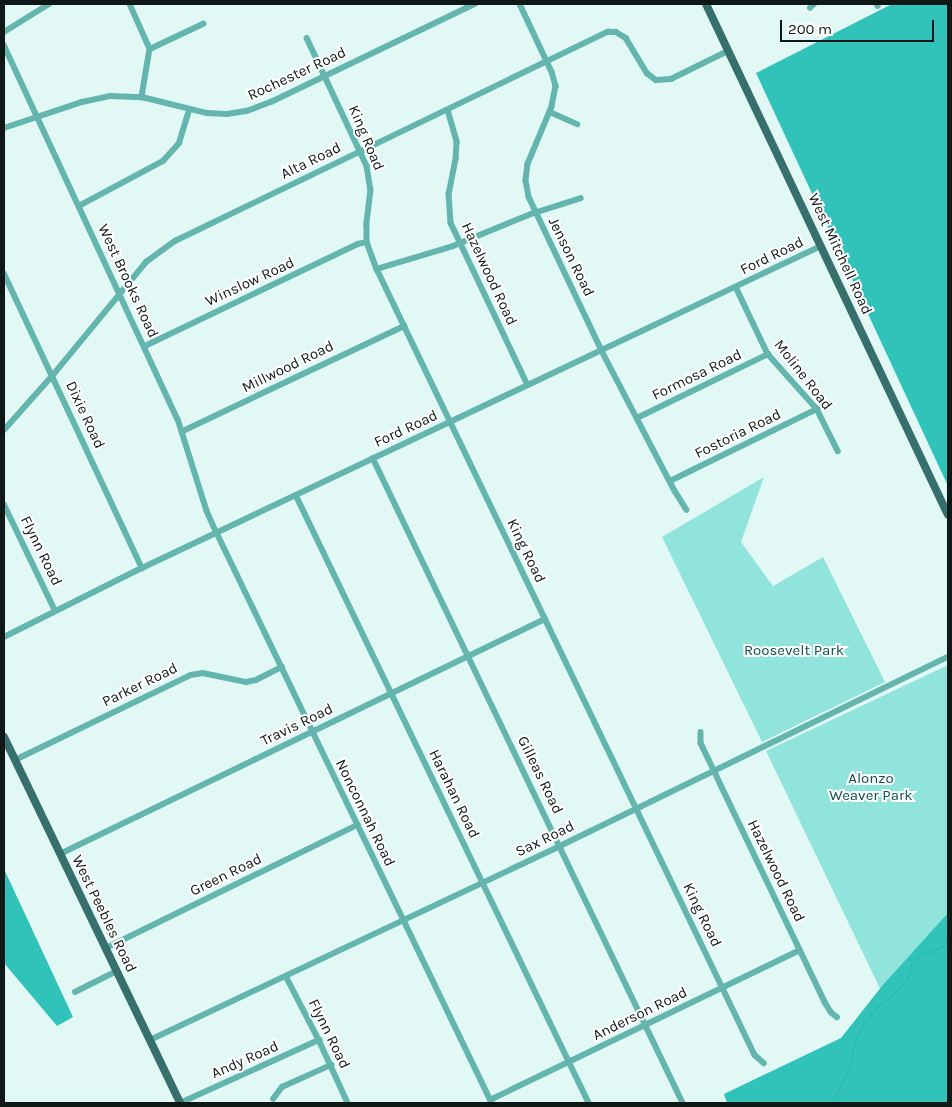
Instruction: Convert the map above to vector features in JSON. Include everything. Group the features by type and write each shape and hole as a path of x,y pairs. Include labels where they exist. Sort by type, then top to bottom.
{"main road":[{"name":"West Mitchell Road","path":"706,4 948,515"},
{"name":"West Peebles Road","path":"4,737 180,1103"}],"street":[{"path":"4,32 49,4"},
{"path":"130,4 150,49 142,97"},
{"name":"Rochester Road","path":"4,128 37,116 100,98 120,95 142,97 189,110 214,114 243,112 263,105 475,4"},
{"name":"Jenson Road","path":"520,4 548,62 556,86 550,112 530,156 527,172 528,193 602,350 687,510"},
{"path":"150,49 203,24"},
{"name":"Alta Road","path":"4,430 53,375 145,262 169,244 608,32 616,32 626,38 647,73 656,80 671,79 728,51"},
{"name":"King Road","path":"307,38 361,151 371,184 367,242 377,269 755,1055 764,1063"},
{"name":"West Brooks Road","path":"4,45 183,431 202,496 217,533"},
{"path":"79,206 163,161 179,142 189,110"},
{"name":"Hazelwood Road","path":"448,110 457,142 456,159 449,194 451,223 528,385"},
{"path":"550,112 577,124"},
{"path":"377,269 460,243 536,213 581,198"},
{"name":"Winslow Road","path":"145,346 358,244 367,242"},
{"name":"Ford Road","path":"4,637 142,568 821,246"},
{"name":"Dixie Road","path":"4,273 142,568"},
{"name":"Moline Road","path":"736,287 768,354 817,409 838,451"},
{"name":"Millwood Road","path":"183,431 404,326"},
{"name":"Formosa Road","path":"637,418 768,354"},
{"name":"Fostoria Road","path":"670,481 817,409"},
{"name":"Gilleas Road","path":"374,458 683,1103"},
{"name":"Harahan Road","path":"296,495 589,1103"},
{"name":"Flynn Road","path":"4,504 55,610"},
{"name":"Nonconnah Road","path":"217,533 491,1102"},
{"name":"Travis Road","path":"60,854 545,619"},
{"name":"Sax Road","path":"150,1040 560,846 948,657"},
{"name":"Parker Road","path":"15,760 191,675 203,673 246,682 256,680 282,668"},
{"name":"Hazelwood Road","path":"701,732 701,743 829,1009 837,1017"},
{"name":"Green Road","path":"106,948 357,825"},
{"name":"Anderson Road","path":"491,1102 800,950"},
{"path":"75,992 117,971"},
{"name":"Flynn Road","path":"286,976 319,1040 348,1103"},
{"name":"Andy Road","path":"180,1103 319,1040"},
{"path":"273,1099 282,1087 331,1065"}],"green space":[{"name":"Roosevelt Park","path":"764,477 741,542 773,586 823,557 885,682 762,742 662,537"},
{"name":"Alonzo Weaver Park","path":"948,665 948,1065 921,1074 766,751"}],"shaded area":[{"path":"892,4 948,4 948,486 756,73"},
{"path":"4,869 73,1017 57,1026 4,963"},
{"path":"948,913 948,1103 727,1103 724,1094 841,1038 882,986"}],"waterway":[{"path":"832,1103 850,1067 855,1040 864,1023 877,1007 907,979 911,965 923,951 932,952 944,945 948,937"}]}
